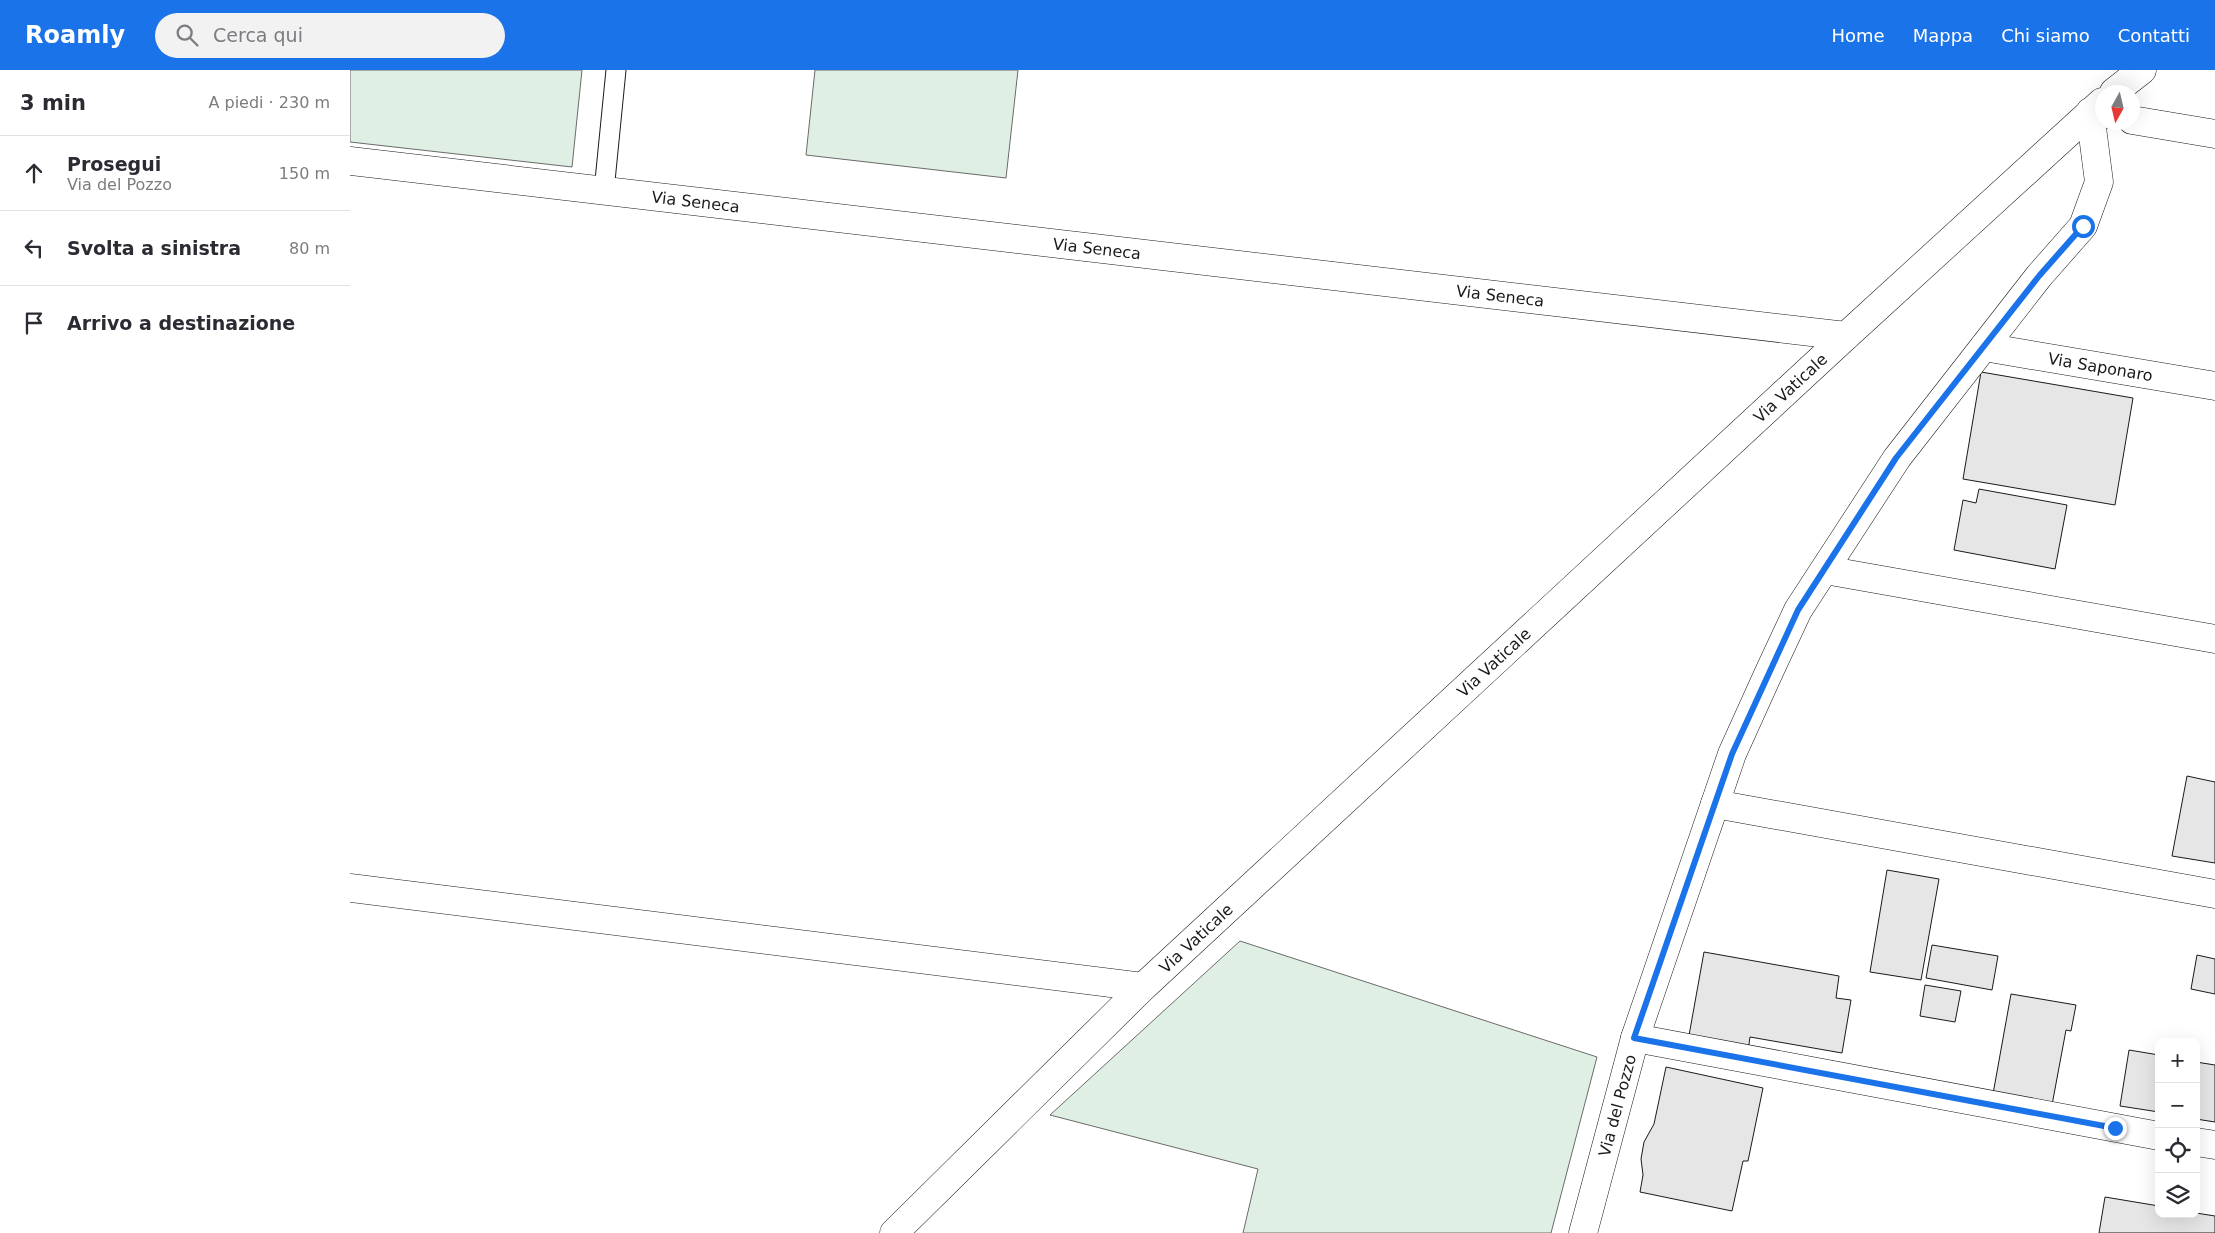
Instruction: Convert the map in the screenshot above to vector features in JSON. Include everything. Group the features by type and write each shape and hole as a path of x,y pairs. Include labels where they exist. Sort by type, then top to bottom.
{"street":[{"path":"2123,85 2142,70"},
{"name":"Via Vaticale","path":"894,1233 1143,987 1846,336 2095,113"},
{"path":"2140,121 2215,134"},
{"name":"Via del Pozzo","path":"1583,1233 1634,1038 1732,754 1798,610 1896,458 2039,276 2083,226 2099,182 2098,130"},
{"name":"Via Seneca","path":"350,161 1846,336"},
{"name":"Via Saponaro","path":"1984,347 2215,386"},
{"path":"1824,570 2215,639"},
{"path":"1715,804 2215,894"},
{"path":"350,888 1143,987"},
{"path":"1634,1038 2155,1135"},
{"path":"2200,1143 2215,1145"}],"lane":[{"path":"604,191 616,70"}],"green space":[{"path":"350,70 582,70 572,167 350,142"},
{"path":"815,70 1018,70 1006,178 806,155"},
{"path":"1240,941 1597,1057 1551,1233 1243,1233 1258,1169 1050,1115"}],"building":[{"path":"1981,372 2133,398 2115,505 1963,479"},
{"path":"1979,489 2067,505 2055,569 1954,550 1963,500 1976,503"},
{"path":"2187,776 2215,782 2215,863 2172,856"},
{"path":"1887,870 1939,879 1921,980 1870,972"},
{"path":"1932,945 1998,956 1992,990 1926,978"},
{"path":"1704,952 1839,976 1836,998 1851,1000 1842,1053 1750,1037 1748,1051 1688,1041"},
{"path":"2197,955 2215,959 2215,994 2191,989"},
{"path":"1925,985 1961,991 1955,1022 1920,1016"},
{"path":"2011,994 2076,1005 2071,1031 2066,1030 2052,1105 1993,1094"},
{"path":"2129,1050 2155,1054 2155,1111 2120,1106"},
{"path":"2200,1063 2215,1065 2215,1122 2200,1120"},
{"path":"1666,1067 1763,1088 1748,1161 1743,1161 1732,1211 1640,1192 1643,1175 1641,1159 1644,1142 1654,1124"},
{"path":"2105,1197 2155,1205 2155,1218 2200,1218 2200,1214 2215,1216 2215,1233 2099,1233"}],"route":[{"path":"2083,226 2039,276 1896,458 1798,610 1732,754 1634,1038 2115,1128"}]}
